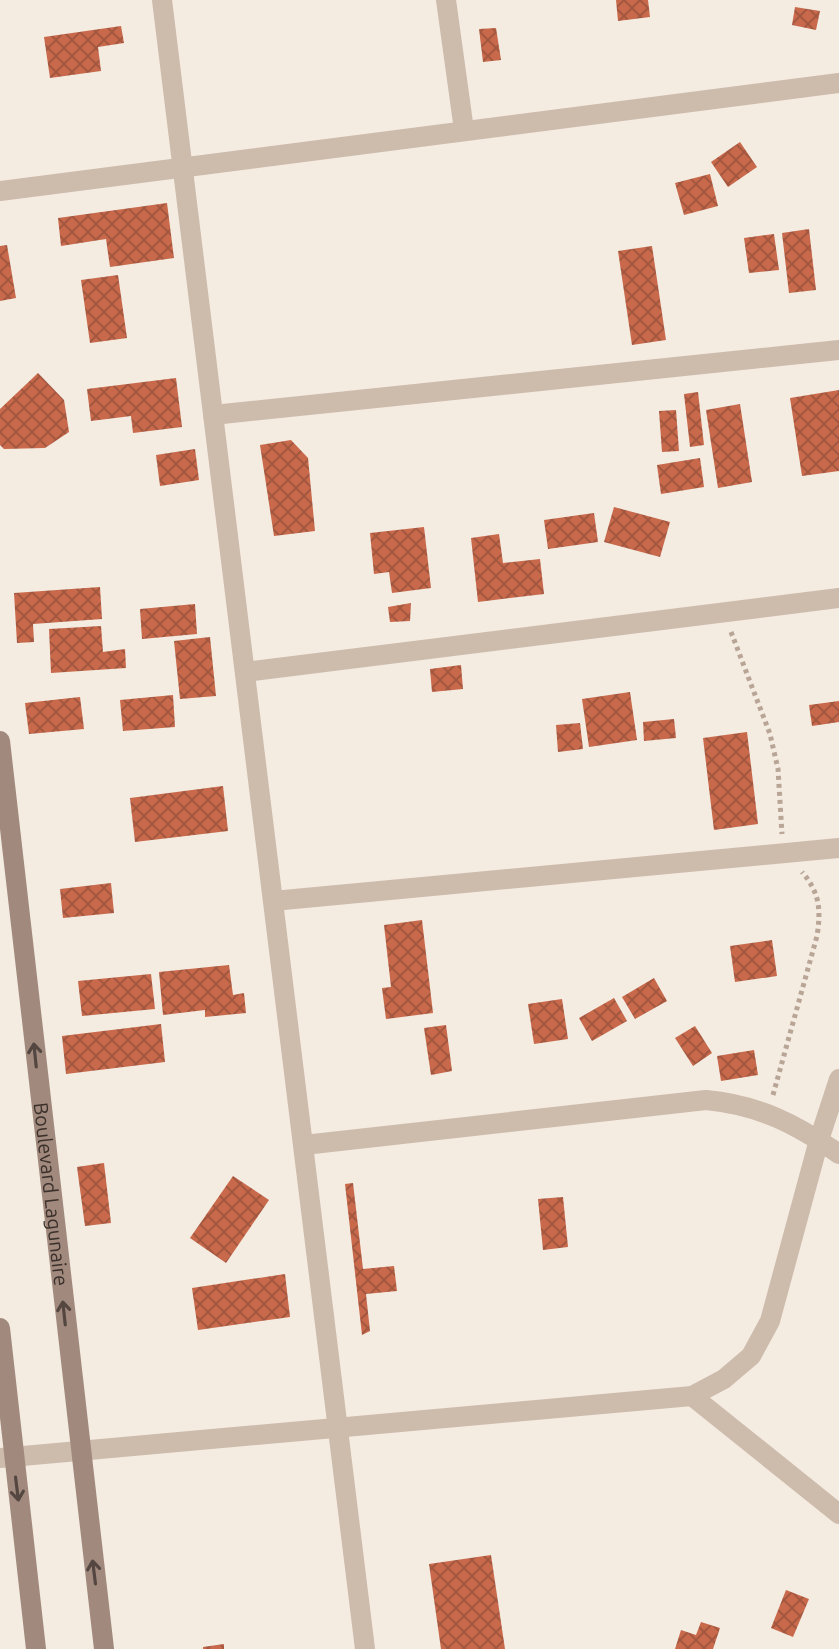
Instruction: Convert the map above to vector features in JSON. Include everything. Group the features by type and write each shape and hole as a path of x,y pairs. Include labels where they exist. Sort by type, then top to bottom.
{"main road":[{"name":"Boulevard Lagunaire","path":"0,741 104,1649"},
{"path":"0,1328 7,1457 36,1649"}],"street":[{"path":"162,0 365,1649"},
{"path":"446,0 464,130"},
{"path":"0,191 839,83"},
{"path":"213,415 839,350"},
{"path":"245,672 839,598"},
{"path":"273,901 839,848"},
{"path":"7,1457 692,1396 724,1379 751,1356 770,1321 819,1140 839,1079"},
{"path":"304,1145 706,1100 737,1103 768,1112 839,1154"},
{"path":"692,1396 839,1514"}],"building":[{"path":"616,0 648,0 650,17 618,21"},
{"path":"795,7 820,11 816,30 792,25"},
{"path":"121,26 124,43 98,47 101,71 50,78 44,37"},
{"path":"496,28 501,60 483,62 479,29"},
{"path":"740,142 757,167 728,187 711,162"},
{"path":"710,174 718,206 684,215 675,183"},
{"path":"167,203 174,258 110,267 106,239 61,246 58,218"},
{"path":"809,229 816,290 789,293 782,233"},
{"path":"774,234 779,270 749,273 744,238"},
{"path":"7,245 16,298 0,301 0,246"},
{"path":"652,246 666,340 632,345 618,251"},
{"path":"118,275 127,338 90,343 81,280"},
{"path":"38,373 64,400 69,432 45,448 4,449 0,445 0,409"},
{"path":"176,378 182,427 133,433 131,416 91,421 87,389"},
{"path":"839,390 839,471 802,476 790,398"},
{"path":"698,392 704,445 690,447 684,394"},
{"path":"740,404 752,482 718,488 706,410"},
{"path":"676,410 679,451 662,452 659,411"},
{"path":"291,440 308,458 315,531 274,536 260,445"},
{"path":"195,449 199,480 160,486 156,455"},
{"path":"700,458 704,487 661,494 657,465"},
{"path":"614,507 670,522 660,557 604,542"},
{"path":"594,513 598,542 548,549 544,520"},
{"path":"424,527 431,588 392,593 389,572 374,574 370,533"},
{"path":"499,534 503,563 540,559 544,594 478,602 471,538"},
{"path":"100,587 102,619 33,624 34,642 17,643 14,593"},
{"path":"411,603 410,621 390,622 388,607"},
{"path":"195,604 197,634 142,639 140,609"},
{"path":"101,626 103,652 125,649 126,668 51,673 49,629"},
{"path":"210,637 216,696 180,699 174,641"},
{"path":"461,665 463,689 432,692 430,669"},
{"path":"630,692 637,740 589,747 582,699"},
{"path":"173,695 175,727 123,731 120,700"},
{"path":"80,697 84,729 29,734 25,703"},
{"path":"839,701 839,722 812,726 809,705"},
{"path":"674,719 676,738 644,741 643,722"},
{"path":"580,723 583,749 558,752 556,725"},
{"path":"747,732 758,824 714,830 703,738"},
{"path":"223,786 228,831 135,842 130,798"},
{"path":"111,883 114,913 63,918 60,889"},
{"path":"422,920 433,1013 386,1019 382,988 391,987 384,925"},
{"path":"772,940 777,976 735,982 730,946"},
{"path":"229,965 233,995 244,993 246,1013 205,1017 205,1010 163,1015 159,972"},
{"path":"151,974 155,1009 82,1016 78,981"},
{"path":"654,978 667,1001 635,1019 622,997"},
{"path":"614,998 627,1021 592,1041 579,1018"},
{"path":"562,999 568,1039 534,1044 528,1004"},
{"path":"161,1024 165,1062 66,1074 62,1036"},
{"path":"446,1025 452,1071 431,1075 424,1028"},
{"path":"695,1026 712,1053 693,1066 675,1038"},
{"path":"754,1050 758,1075 721,1081 717,1056"},
{"path":"104,1163 111,1223 85,1226 77,1167"},
{"path":"233,1176 269,1200 226,1263 190,1238"},
{"path":"353,1183 363,1269 394,1266 397,1291 366,1294 370,1331 362,1335 345,1184"},
{"path":"563,1197 568,1247 543,1250 538,1199"},
{"path":"285,1274 290,1317 198,1330 192,1288"},
{"path":"491,1555 505,1649 441,1649 429,1564"},
{"path":"786,1590 809,1599 793,1637 771,1628"},
{"path":"701,1622 720,1628 713,1649 675,1649 681,1630 696,1635"},
{"path":"224,1644 224,1649 203,1649 203,1647"}]}
